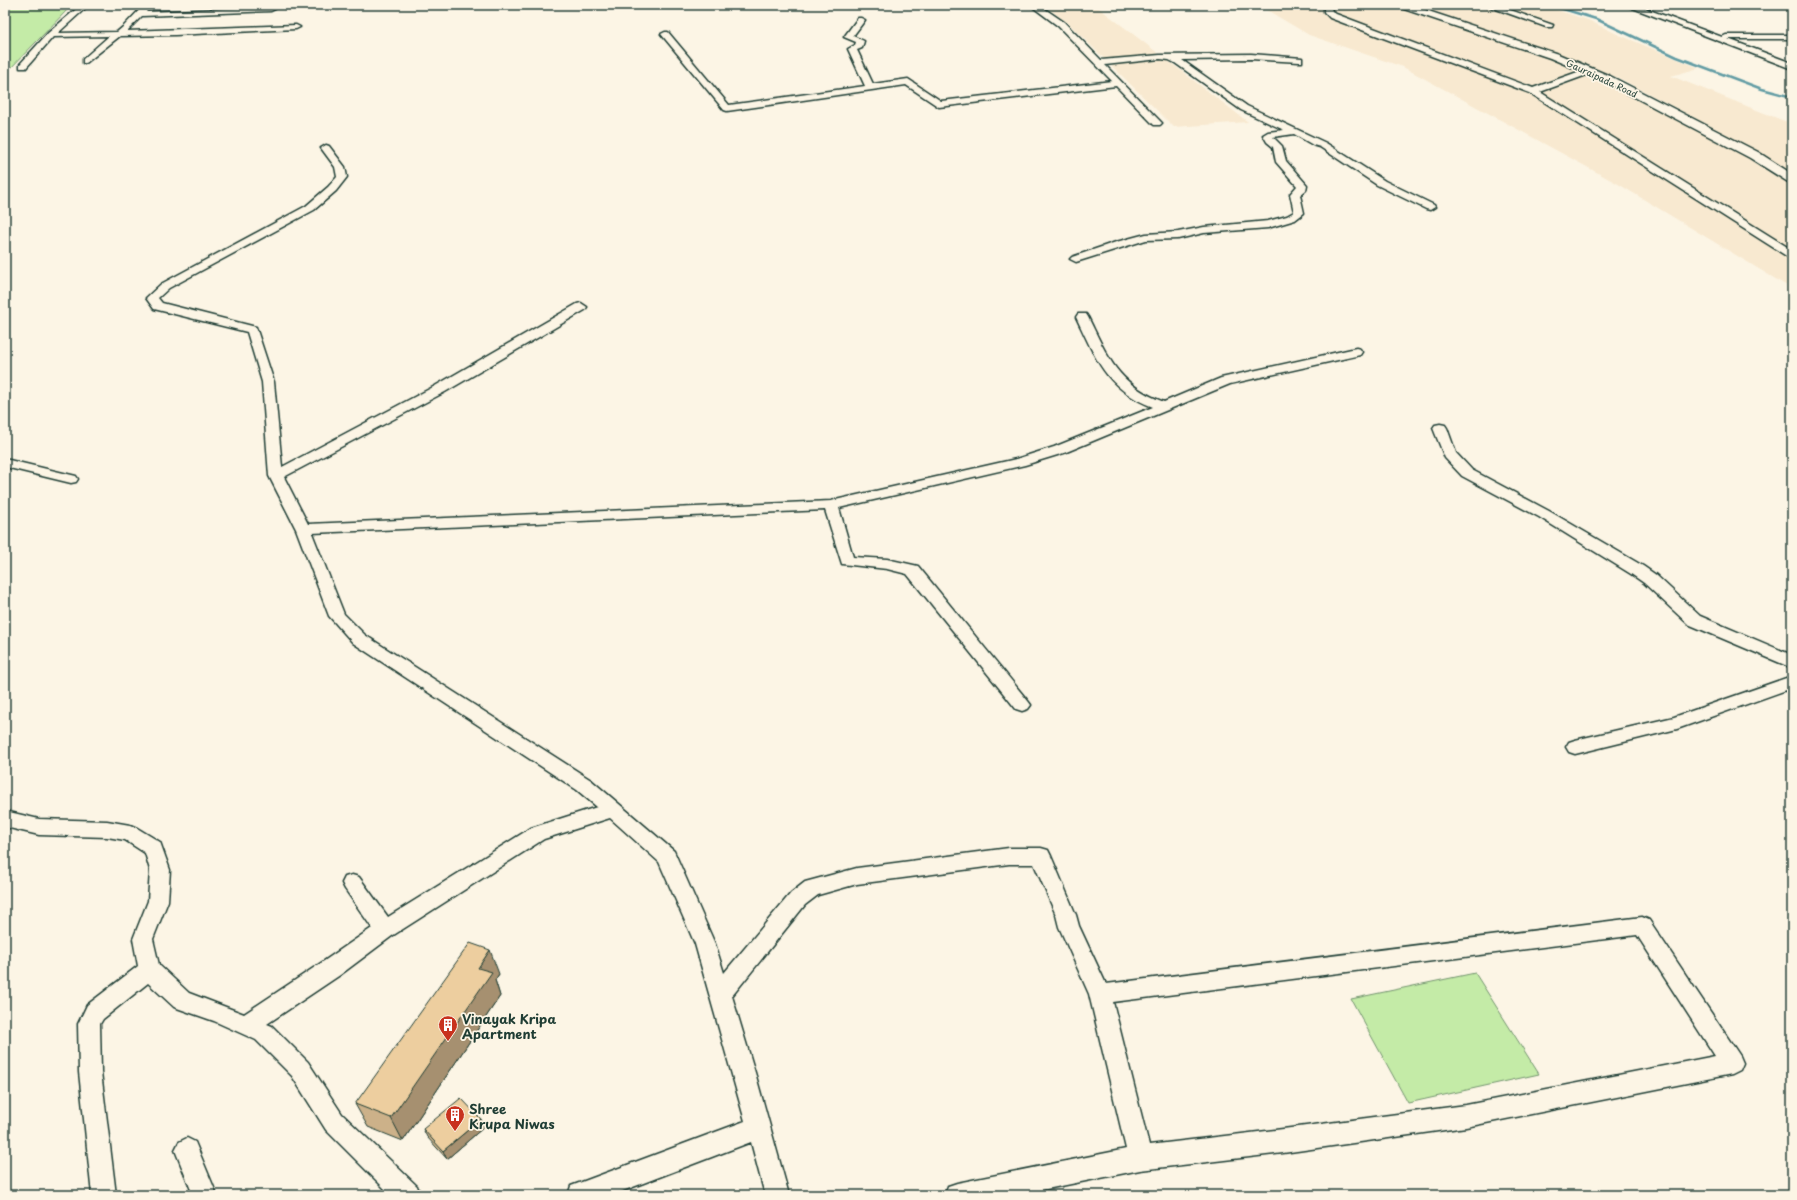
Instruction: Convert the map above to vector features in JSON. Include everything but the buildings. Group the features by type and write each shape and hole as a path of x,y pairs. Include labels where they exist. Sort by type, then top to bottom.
{"street":[{"path":"22,66 46,45 50,35 85,5"},
{"path":"86,61 105,43 132,23 148,5"},
{"path":"1034,5 1061,24 1157,123"},
{"path":"1334,5 1327,7 1328,12 1333,16 1533,91 1792,255"},
{"name":"Gauraipada Road","path":"1401,5 1554,56 1589,71 1677,114 1754,155 1792,179"},
{"path":"1489,5 1549,25"},
{"path":"1629,5 1792,66"},
{"path":"141,14 172,12 266,16 296,27"},
{"path":"50,35 145,34 266,16"},
{"path":"861,20 848,37 860,41 859,46 852,49 870,88"},
{"path":"116,23 132,23"},
{"path":"63,24 78,24"},
{"path":"665,34 727,108 908,82 939,104 1119,84"},
{"path":"1715,37 1792,37"},
{"path":"89,44 105,43"},
{"path":"1098,63 1160,57 1253,56 1299,60"},
{"path":"1170,58 1178,61 1244,108 1295,131 1316,143 1324,145 1381,183 1430,207"},
{"path":"1533,91 1589,71"},
{"path":"1076,259 1124,242 1148,237 1183,235 1202,230 1246,227 1287,220 1295,217 1299,213 1295,194 1302,188 1302,185 1281,162 1277,146 1270,140 1268,135 1295,131"},
{"path":"326,148 340,167 342,177 332,189 310,208 165,286 152,298 158,306 252,330 268,382 276,476 303,529 338,616 359,639 584,785 667,857 705,944 759,1127 777,1195"},
{"path":"276,476 440,389 581,307"},
{"path":"1082,317 1111,372 1129,390 1144,399 1166,406"},
{"path":"303,529 831,505 1020,462 1059,450 1226,381 1282,367 1356,352"},
{"path":"1440,428 1449,455 1456,464 1467,473 1544,514 1637,570 1650,579 1694,620 1792,662"},
{"path":"5,463 71,479"},
{"path":"831,505 847,561 887,564 912,570 1022,705"},
{"path":"1575,747 1677,723 1792,682"},
{"path":"246,1025 332,968 385,930 538,833 613,810"},
{"path":"5,819 21,824 39,827 107,829 130,833 153,848 160,870 158,901 143,938 149,970 182,1000 264,1032 300,1069 334,1122 408,1195"},
{"path":"720,994 798,899 812,888 857,876 904,869 1009,856 1041,856 1066,915 1069,927 1081,950 1100,994 1140,1158"},
{"path":"352,883 385,930"},
{"path":"957,1195 1140,1158 1283,1141 1466,1116 1732,1063 1642,926 1100,994"},
{"path":"104,1195 90,1072 89,1024 94,1012 149,970"},
{"path":"580,1195 759,1127"},
{"path":"187,1150 205,1195"}],"shaded area":[{"path":"1043,5 1095,5 1248,122 1174,127 1067,22"},
{"path":"1258,5 1397,5 1559,59 1601,78 1755,160 1792,186 1792,289 1620,185 1403,67 1309,35"},
{"path":"1408,5 1541,5 1588,20 1617,34 1699,68 1671,76 1792,124 1792,173 1725,134 1619,78"}],"green space":[{"path":"5,5 72,5 5,74"},
{"path":"1475,973 1539,1074 1408,1103 1351,999"}],"waterway":[{"path":"1550,5 1596,19 1677,57 1762,89 1792,97"}],"place":[{"name":"Vinayak Kripa Apartment","path":"448,1042"},
{"name":"Shree Krupa Niwas","path":"455,1132"}]}
